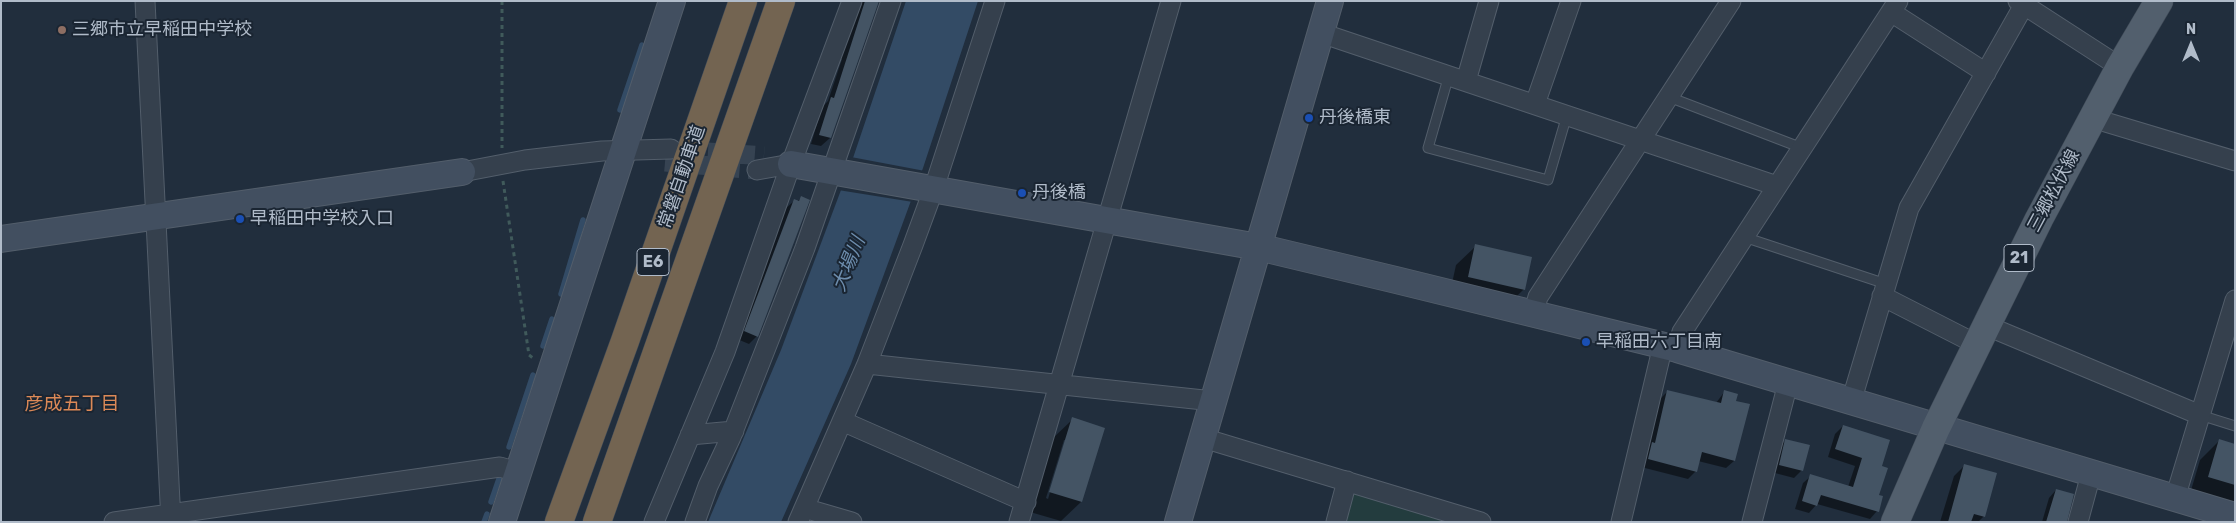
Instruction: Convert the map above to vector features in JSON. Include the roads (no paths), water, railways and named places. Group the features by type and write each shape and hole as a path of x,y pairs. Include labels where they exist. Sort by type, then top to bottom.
{"highway":[{"name":"常磐自動車道","path":"559,522 625,341 743,1"},
{"name":"常磐自動車道","path":"598,522 781,1"}],"main road":[{"name":"三郷松伏線","path":"1895,522 1936,428 1981,334 2092,118 2159,1"}],"street":[{"path":"145,1 170,518"},
{"path":"502,522 672,1"},
{"path":"654,522 728,343 790,164 852,1"},
{"path":"695,522 708,486 734,431 836,171 891,1"},
{"path":"852,522 801,515 867,364 995,1"},
{"path":"1020,522 1171,1"},
{"path":"1178,522 1330,1"},
{"path":"1457,78 1489,1"},
{"path":"1535,104 1571,1"},
{"path":"1533,314 1538,297 1731,1"},
{"path":"1851,402 1909,208 1986,73 2021,3 2120,67"},
{"path":"1621,522 1670,347 1682,332 1894,7 1986,73"},
{"path":"1321,33 1777,186"},
{"path":"2092,118 2235,161"},
{"path":"1,239 462,172 502,164 602,151 668,156"},
{"path":"760,163 790,164 836,171 1258,247 1670,347 2235,516"},
{"path":"1884,290 1981,334 2200,415"},
{"path":"2175,498 2200,415 2227,359 2235,300"},
{"path":"867,364 1213,401"},
{"path":"1752,522 1788,383"},
{"path":"842,421 1026,502"},
{"path":"690,435 734,431"},
{"path":"1203,438 1480,522"},
{"path":"114,522 170,518 500,466 518,472"},
{"path":"2078,522 2092,474"},
{"path":"1336,522 1347,481"}],"lane":[{"path":"1457,78 1428,148 1548,180 1567,116"},
{"path":"1668,97 1802,148"},
{"path":"1744,237 1884,290"},
{"path":"2200,415 2235,426"}],"water":[{"name":"大場川","path":"906,1 978,1 923,168 851,364 781,522 708,522 781,350 853,158"}],"waterway":[{"path":"620,110 642,45"},
{"path":"561,294 583,220"},
{"path":"543,346 552,319"},
{"path":"509,447 533,375"},
{"path":"491,502 500,476"},
{"path":"484,522 487,514"}],"tunnel":[{"path":"680,150 764,156"},
{"path":"665,162 757,170"}],"place":[{"name":"三郷市立早稲田中学校","path":"62,30"},
{"name":"丹後橋東","path":"1309,118"},
{"name":"丹後橋","path":"1022,193"},
{"name":"早稲田中学校入口","path":"240,219"},
{"name":"早稲田六丁目南","path":"1586,342"}],"district":[{"name":"彦成五丁目","path":"72,405"}]}
